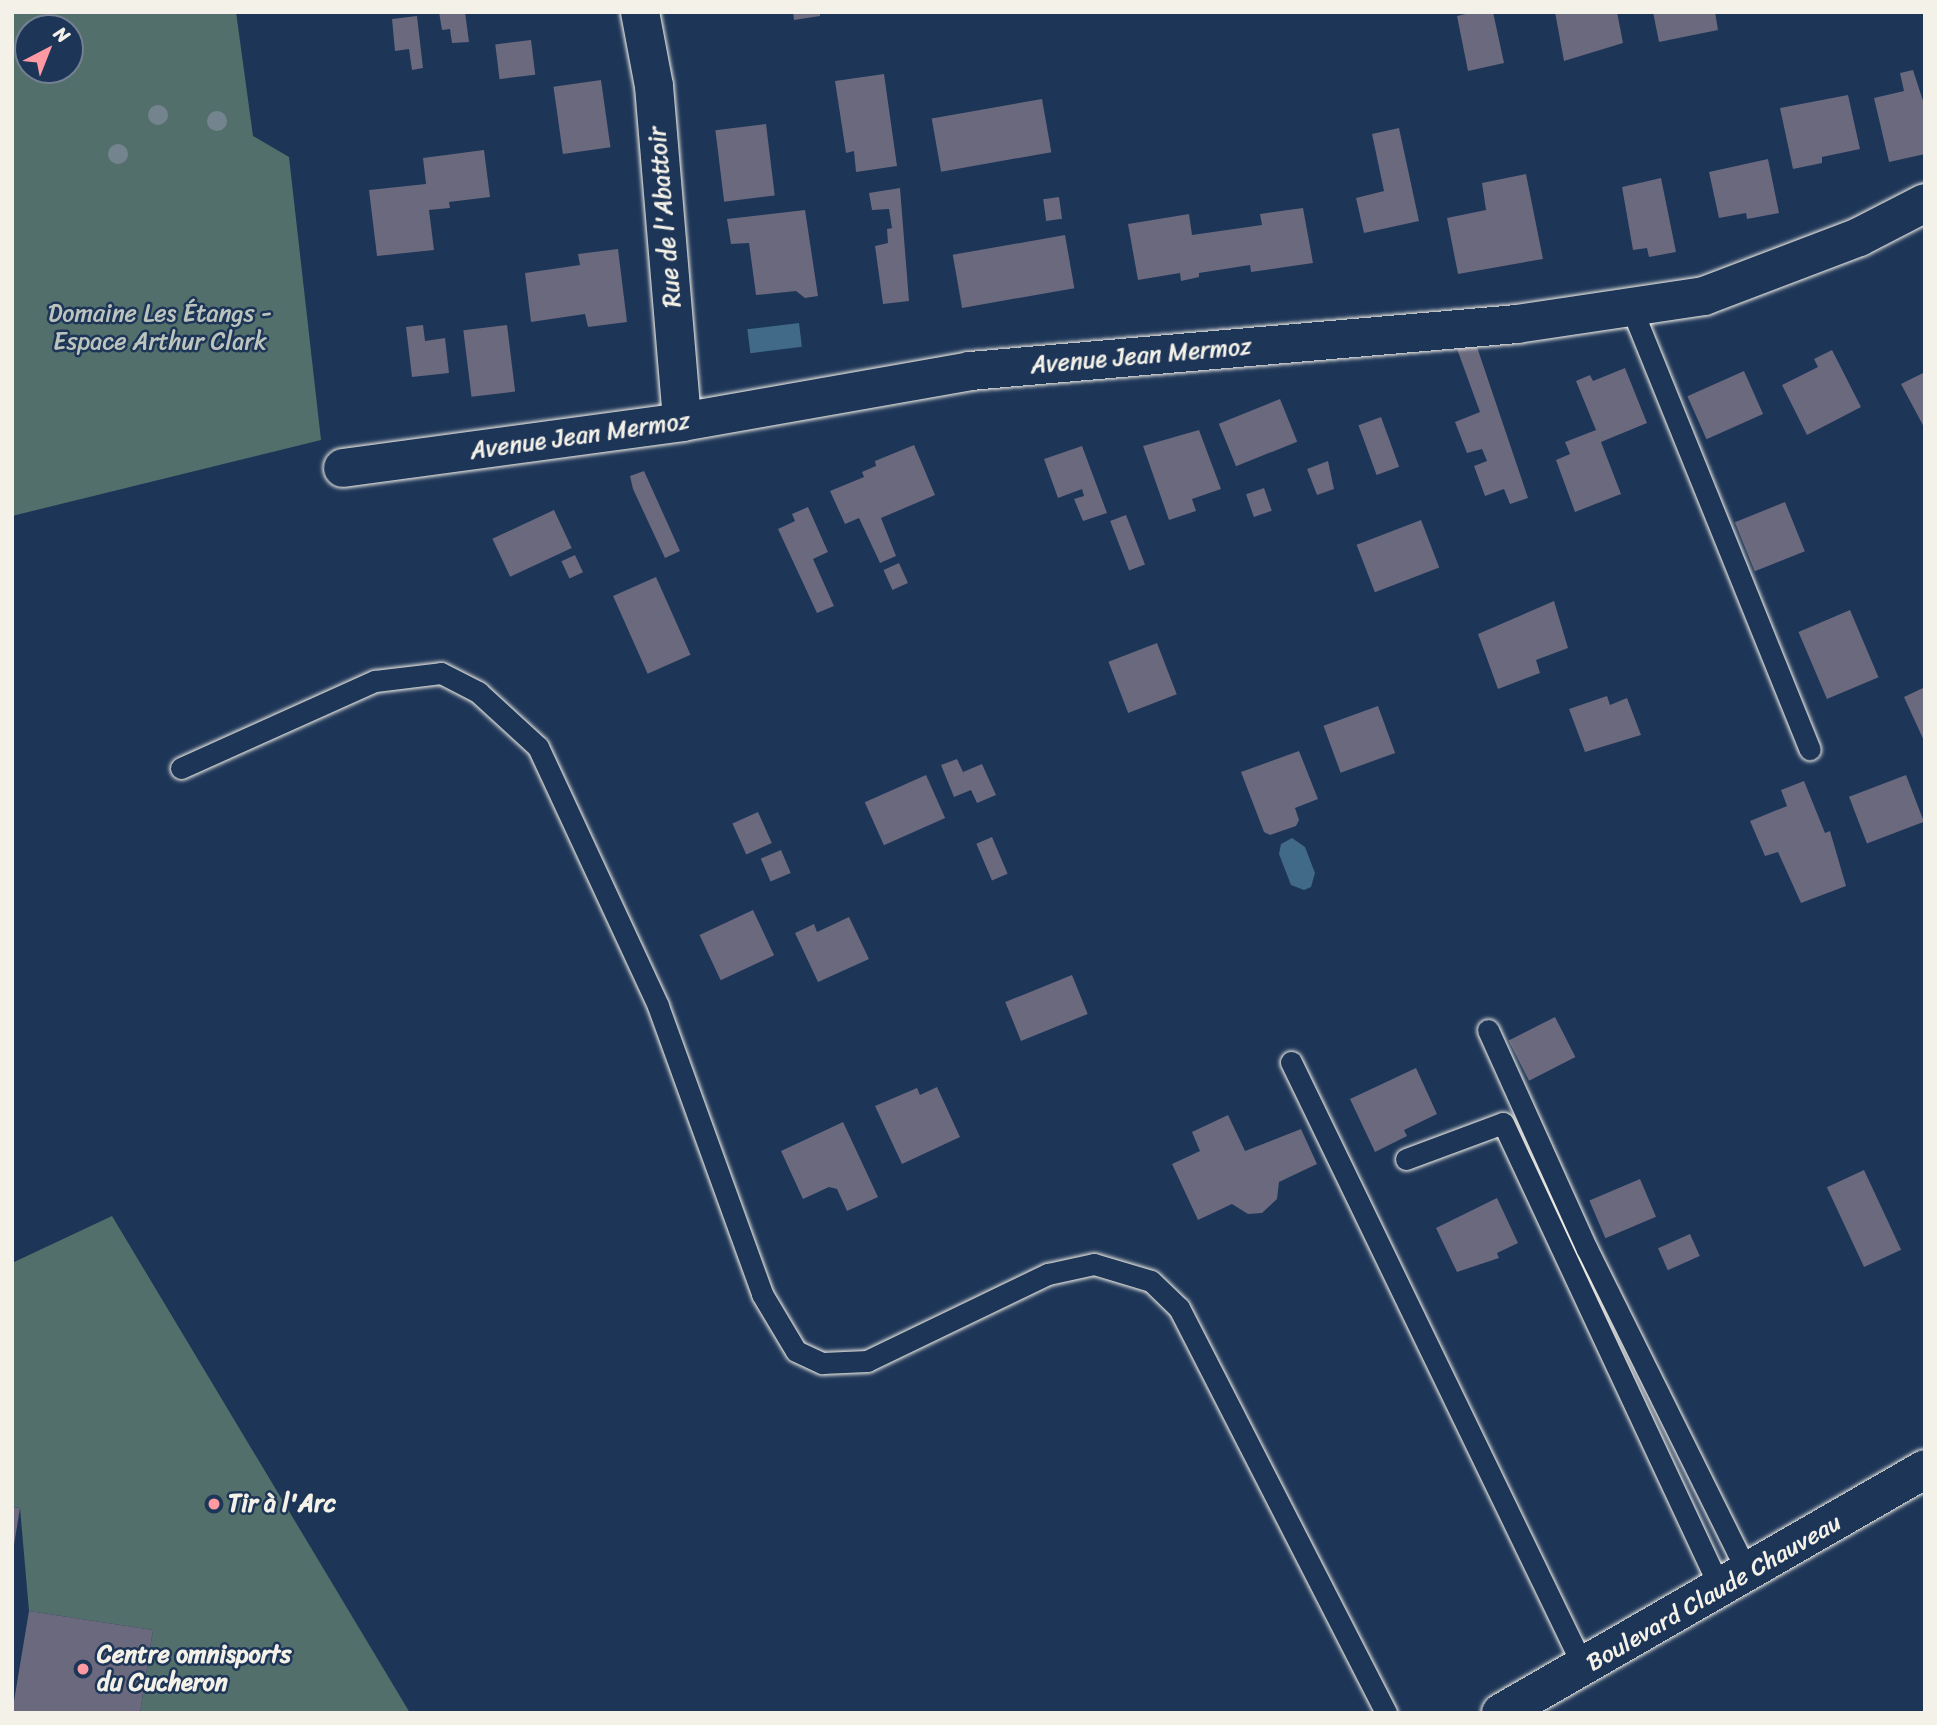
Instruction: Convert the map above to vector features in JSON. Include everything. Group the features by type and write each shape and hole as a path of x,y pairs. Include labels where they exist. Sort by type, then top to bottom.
{"street":[{"name":"Rue de l'Abattoir","path":"640,12 654,86 682,422"},
{"name":"Avenue Jean Mermoz","path":"343,468 682,422 970,371 1517,324 1704,296 1860,237 1925,203"},
{"name":"Boulevard Claude Chauveau","path":"1501,1713 1734,1582 1925,1469"}],"lane":[{"path":"1631,307 1810,749"},
{"path":"181,768 375,681 441,673 478,692 538,747 658,1006 762,1294 796,1351 822,1363 867,1361 1048,1274 1094,1264 1151,1281 1179,1308 1386,1713"},
{"path":"1488,1030 1734,1582"},
{"path":"1291,1062 1584,1668"},
{"path":"1406,1160 1503,1123 1734,1582"}],"green space":[{"name":"Domaine Les Étangs - Espace Arthur Clark","path":"12,12 236,12 253,136 289,157 321,440 12,516"},
{"name":"Tir à l'Arc","path":"112,1216 410,1713 140,1713 153,1630 29,1611 20,1508 12,1507 12,1263"}],"water":[{"path":"799,323 802,347 750,353 747,329"},
{"path":"1292,838 1305,847 1315,873 1311,887 1304,890 1291,885 1279,854 1281,844"}],"building":[{"path":"439,12 465,12 469,42 452,43 450,29 442,30"},
{"path":"793,12 820,12 820,16 794,20"},
{"path":"1493,12 1504,63 1468,71 1457,16"},
{"path":"1555,12 1617,12 1623,43 1564,61"},
{"path":"1653,12 1715,12 1718,30 1659,42"},
{"path":"417,16 423,68 412,70 409,49 395,51 392,19"},
{"path":"531,40 535,75 500,79 495,44"},
{"path":"1913,70 1925,107 1925,154 1889,162 1874,98 1904,91 1900,73"},
{"path":"884,74 897,166 856,172 854,151 846,153 835,81"},
{"path":"601,80 610,147 563,154 553,87"},
{"path":"1848,95 1860,149 1822,157 1822,163 1793,169 1780,108"},
{"path":"1042,99 1051,152 941,172 932,118"},
{"path":"766,124 775,195 724,202 715,130"},
{"path":"1399,128 1419,221 1364,233 1356,198 1384,191 1372,134"},
{"path":"484,150 490,197 449,202 450,208 429,210 434,250 377,256 369,190 426,184 423,158"},
{"path":"1768,159 1779,213 1747,219 1746,213 1719,218 1709,172"},
{"path":"1526,174 1543,259 1458,274 1447,218 1486,210 1482,183"},
{"path":"1661,178 1676,252 1649,257 1647,248 1633,250 1622,187"},
{"path":"900,188 909,301 883,304 875,246 888,243 887,229 892,228 889,209 872,210 869,193"},
{"path":"1059,197 1062,219 1046,221 1043,199"},
{"path":"1303,208 1313,263 1251,272 1250,265 1199,273 1199,277 1181,281 1180,273 1138,280 1128,224 1189,214 1192,235 1262,225 1260,214"},
{"path":"805,210 818,296 805,298 796,291 756,295 749,243 731,244 727,219"},
{"path":"1065,235 1074,288 962,308 953,255"},
{"path":"618,249 627,322 588,327 585,314 531,322 525,273 580,265 578,254"},
{"path":"423,325 425,341 445,338 449,373 412,377 406,327"},
{"path":"507,325 515,392 471,397 463,330"},
{"path":"1477,347 1528,498 1510,504 1504,489 1485,496 1474,466 1487,461 1482,449 1467,453 1455,422 1480,412 1457,349"},
{"path":"1832,350 1861,407 1807,435 1782,385 1818,367 1814,359"},
{"path":"1625,368 1647,423 1601,442 1621,494 1575,512 1556,460 1570,454 1565,442 1596,430 1576,381 1590,375 1593,381"},
{"path":"1744,371 1763,414 1706,439 1687,396"},
{"path":"1925,372 1925,429 1901,384"},
{"path":"1280,399 1297,442 1236,466 1219,424"},
{"path":"1381,417 1399,467 1377,475 1358,425"},
{"path":"1199,430 1221,489 1192,499 1196,511 1169,520 1143,446"},
{"path":"914,445 935,495 881,518 896,556 880,563 859,518 845,524 830,491 864,477 862,472 876,466 875,461"},
{"path":"1082,446 1107,513 1083,521 1074,499 1084,496 1082,489 1058,498 1044,459"},
{"path":"1328,461 1334,489 1317,495 1307,469"},
{"path":"644,471 680,551 665,558 633,489 630,476"},
{"path":"1264,488 1272,511 1254,517 1246,494"},
{"path":"1785,502 1805,551 1755,571 1735,522"},
{"path":"808,507 828,552 813,559 834,606 817,613 778,529 795,521 792,514"},
{"path":"554,510 572,548 510,577 492,539"},
{"path":"1126,515 1145,564 1129,571 1110,521"},
{"path":"1421,520 1439,568 1375,592 1357,545"},
{"path":"575,555 583,572 569,579 561,561"},
{"path":"899,563 908,583 892,590 883,570"},
{"path":"656,577 691,655 648,674 613,596"},
{"path":"1554,601 1568,648 1536,660 1540,673 1498,689 1478,634"},
{"path":"1850,610 1879,677 1827,699 1798,632"},
{"path":"1157,643 1177,694 1128,713 1108,662"},
{"path":"1925,687 1925,743 1904,697"},
{"path":"1607,696 1610,705 1627,698 1641,735 1585,752 1569,709"},
{"path":"1378,706 1395,753 1341,773 1323,726"},
{"path":"1299,751 1318,799 1295,808 1299,820 1296,826 1270,835 1264,832 1241,772"},
{"path":"957,759 963,772 982,764 996,795 977,803 971,790 954,797 941,765"},
{"path":"926,775 945,818 884,845 865,802"},
{"path":"1906,775 1924,822 1867,844 1849,797"},
{"path":"1804,781 1825,833 1830,831 1846,886 1801,903 1778,852 1765,856 1750,821 1787,806 1781,790"},
{"path":"758,812 772,843 746,854 732,823"},
{"path":"992,837 1008,874 992,880 976,844"},
{"path":"781,850 791,873 771,882 761,859"},
{"path":"753,910 774,955 721,980 700,935"},
{"path":"849,917 869,959 818,982 795,933 814,924 817,932"},
{"path":"1072,975 1088,1014 1021,1041 1005,1002"},
{"path":"1555,1017 1575,1057 1529,1081 1509,1041"},
{"path":"1416,1068 1437,1114 1404,1130 1407,1136 1375,1152 1350,1099"},
{"path":"937,1087 960,1137 902,1164 875,1106 917,1088 920,1095"},
{"path":"1228,1115 1245,1151 1301,1129 1317,1164 1279,1182 1277,1199 1262,1213 1248,1214 1232,1204 1198,1220 1172,1164 1200,1151 1192,1132"},
{"path":"843,1122 878,1197 847,1211 837,1189 829,1187 803,1199 781,1151"},
{"path":"1864,1170 1901,1250 1864,1267 1827,1187"},
{"path":"1640,1179 1656,1217 1605,1238 1589,1200"},
{"path":"1497,1198 1518,1243 1497,1253 1499,1258 1457,1272 1436,1228"},
{"path":"1690,1234 1700,1256 1668,1270 1658,1248"},
{"path":"12,1507 20,1508 14,1545 12,1545"},
{"name":"Centre omnisports du Cucheron","path":"29,1611 153,1630 140,1713 12,1713"}],"place":[{"name":"Tir à l'Arc","path":"214,1504"},
{"name":"Centre omnisports du Cucheron","path":"83,1669"}]}
